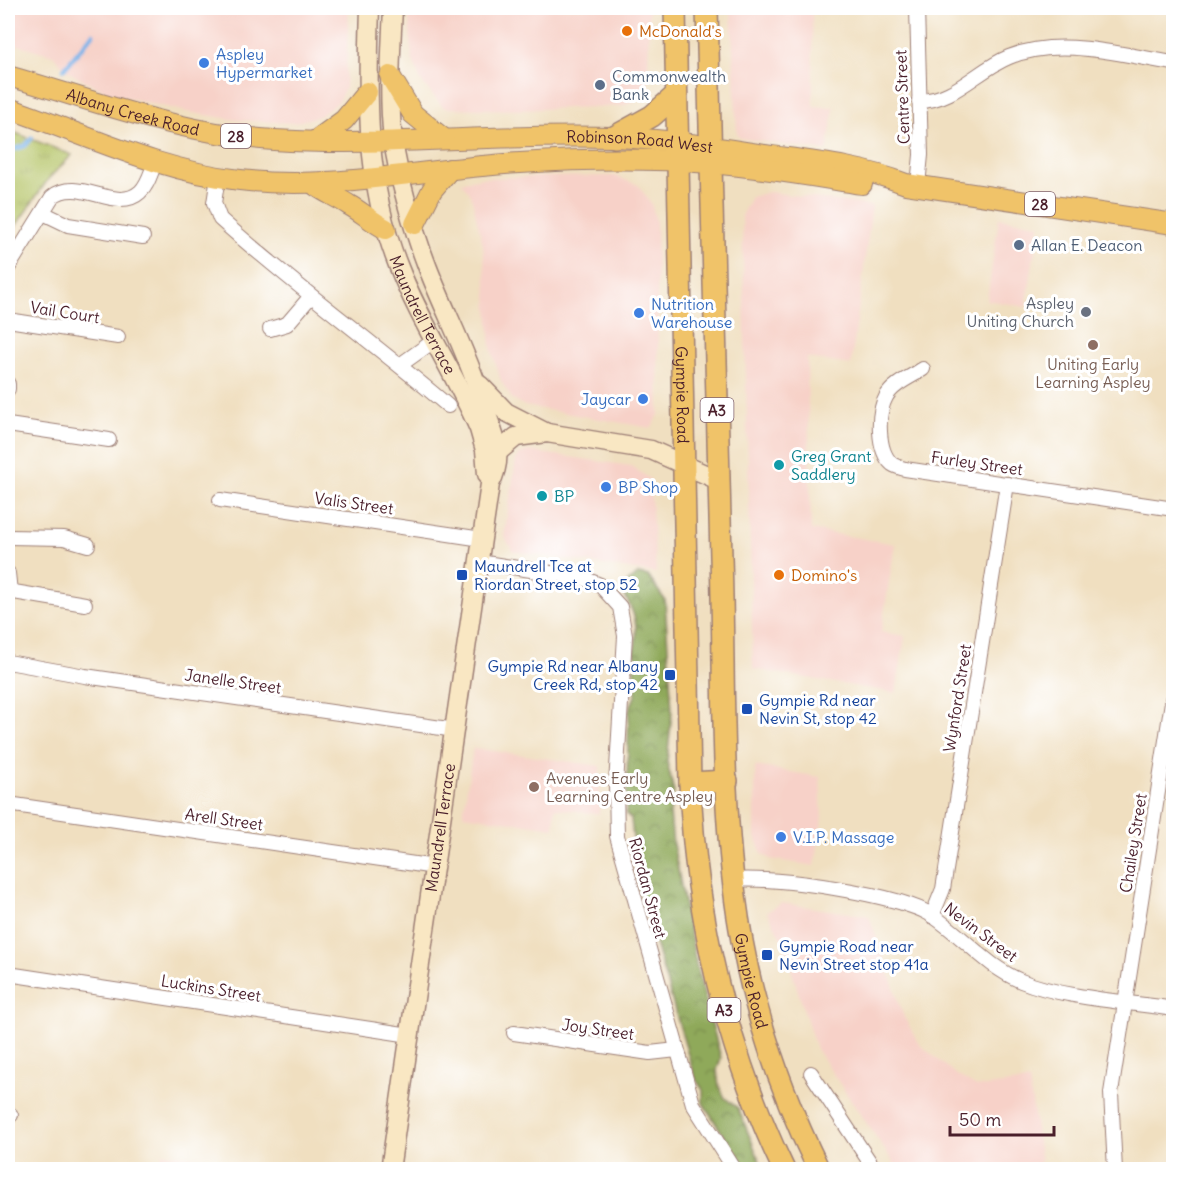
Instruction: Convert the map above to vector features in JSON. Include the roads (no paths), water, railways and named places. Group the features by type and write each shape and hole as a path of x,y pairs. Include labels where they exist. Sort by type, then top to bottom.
{"highway":[{"name":"Gympie Road","path":"675,8 690,783 699,888 717,982 742,1066 784,1170"},
{"name":"Gympie Road","path":"707,8 718,480 727,781 733,880 747,964 769,1046 798,1123 819,1170"},
{"path":"614,137 652,116 676,95"},
{"path":"690,783 727,781"}],"main road":[{"name":"Maundrell Terrace","path":"369,8 367,92 370,142 375,180 386,230 398,265 479,429 490,484 390,1170"},
{"name":"Maundrell Terrace","path":"393,8 390,76 393,141 400,176 425,262 479,384 495,429 498,452 497,472 490,484"},
{"name":"Albany Creek Road","path":"8,76 178,126 255,138 370,142"},
{"path":"390,76 413,114 444,139"},
{"path":"315,141 344,120 367,92"},
{"name":"Albany Creek Road","path":"8,108 155,163 218,177 315,184 375,180"},
{"name":"Robinson Road West","path":"370,142 614,137 678,152"},
{"name":"Robinson Road West","path":"375,180 450,169 678,152 710,154 886,187 912,184 1173,224"},
{"path":"415,224 432,190 450,169"},
{"path":"315,184 333,198 349,204 367,220 386,230"},
{"path":"479,384 506,412 547,433"},
{"path":"498,452 516,437 547,433 651,450 685,463 718,480"}],"street":[{"name":"Centre Street","path":"912,184 921,154 917,8"},
{"path":"919,102 937,100 999,61 1042,48 1072,48 1173,63"},
{"path":"8,268 52,197 61,190 71,189 121,198 134,196 142,190 155,163"},
{"path":"218,177 214,203 218,216 311,296 400,365 448,406"},
{"path":"43,213 68,225 143,237"},
{"path":"270,329 287,324 311,296"},
{"name":"Vail Court","path":"8,320 118,337"},
{"path":"400,365 435,340"},
{"name":"Furley Street","path":"923,369 895,387 886,397 882,410 880,439 884,453 892,464 904,469 1173,509"},
{"path":"8,425 109,440"},
{"name":"Wynford Street","path":"932,916 943,889 1007,484"},
{"name":"Valis Street","path":"220,500 482,538"},
{"path":"8,537 64,538 88,545"},
{"name":"Riordan Street","path":"479,562 583,578 600,585 620,607 625,636 616,784 617,836 693,1104 735,1170"},
{"path":"8,573 9,592 85,604"},
{"name":"Janelle Street","path":"8,662 85,676 455,730"},
{"name":"Chailey Street","path":"1115,1170 1111,1093 1173,689"},
{"name":"Arell Street","path":"8,804 435,867"},
{"name":"Nevin Street","path":"733,880 763,879 876,896 904,903 932,916 1009,975 1047,989 1173,1009"},
{"name":"Luckins Street","path":"8,974 410,1035"},
{"name":"Joy Street","path":"514,1033 650,1053 677,1050"},
{"path":"811,1073 875,1170"}],"waterway":[{"path":"64,69 93,34"},
{"path":"8,151 25,146 32,138"}],"place":[{"name":"McDonald's","path":"627,31"},
{"name":"Aspley Hypermarket","path":"204,63"},
{"name":"Commonwealth Bank","path":"600,85"},
{"name":"Allan E. Deacon","path":"1019,245"},
{"name":"Aspley Uniting Church","path":"1086,312"},
{"name":"Nutrition Warehouse","path":"639,313"},
{"name":"Uniting Early Learning Aspley","path":"1093,345"},
{"name":"Jaycar","path":"643,399"},
{"name":"Greg Grant Saddlery","path":"779,465"},
{"name":"BP Shop","path":"606,487"},
{"name":"BP","path":"542,496"},
{"name":"Maundrell Tce at Riordan Street, stop 52","path":"462,575"},
{"name":"Domino's","path":"779,575"},
{"name":"Gympie Rd near Albany Creek Rd, stop 42","path":"670,675"},
{"name":"Gympie Rd near Nevin St, stop 42","path":"747,709"},
{"name":"Avenues Early Learning Centre Aspley","path":"534,787"},
{"name":"V.I.P. Massage","path":"781,837"},
{"name":"Gympie Road near Nevin Street stop 41a","path":"767,955"}]}
